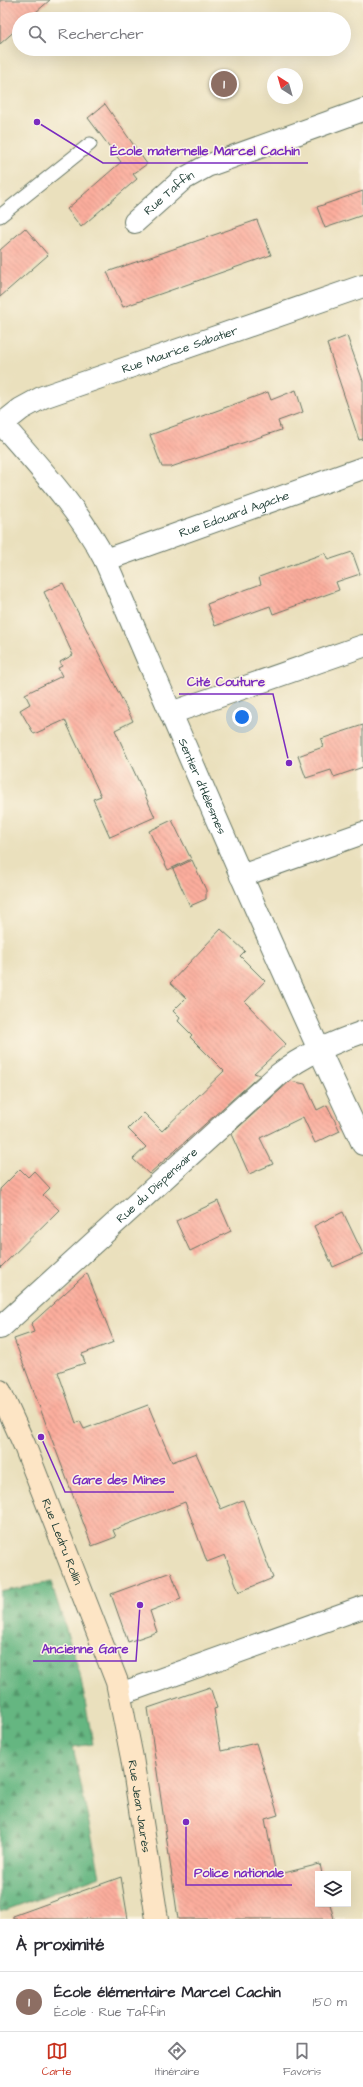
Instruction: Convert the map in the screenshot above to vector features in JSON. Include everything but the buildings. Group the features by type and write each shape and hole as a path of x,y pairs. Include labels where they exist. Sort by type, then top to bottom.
{"street":[{"name":"Rue Taffin","path":"135,222 182,180 207,166 363,110"},
{"name":"Rue Maurice Sabatier","path":"1,423 21,409 43,397 363,286"},
{"name":"Sentier d'Hélesmes","path":"1,423 85,523 106,560 171,713 318,1049 363,1144"},
{"name":"Rue Edouard Agache","path":"106,560 363,468"},
{"path":"171,713 363,646"},
{"path":"242,876 363,833"},
{"name":"Rue du Dispensaire","path":"0,1328 278,1075 291,1065 318,1049 363,1032"},
{"name":"Rue Ledru Rollin","path":"0,1391 24,1444 120,1694"},
{"path":"120,1694 363,1606"},
{"name":"Rue Jean Jaurès","path":"120,1694 138,1791 157,1919"}],"lane":[{"path":"0,216 90,144"}],"green space":[{"path":"51,1582 80,1674 93,1744 73,1747 100,1876 0,1912 0,1592"}],"place":[{"name":"École élémentaire Marcel Cachin","path":"224,84"},
{"name":"École maternelle Marcel Cachin","path":"37,122"},
{"name":"Cité Couture","path":"289,763"},
{"name":"Gare des Mines","path":"41,1437"},
{"name":"Ancienne Gare","path":"140,1605"},
{"name":"Police nationale","path":"186,1822"}]}
